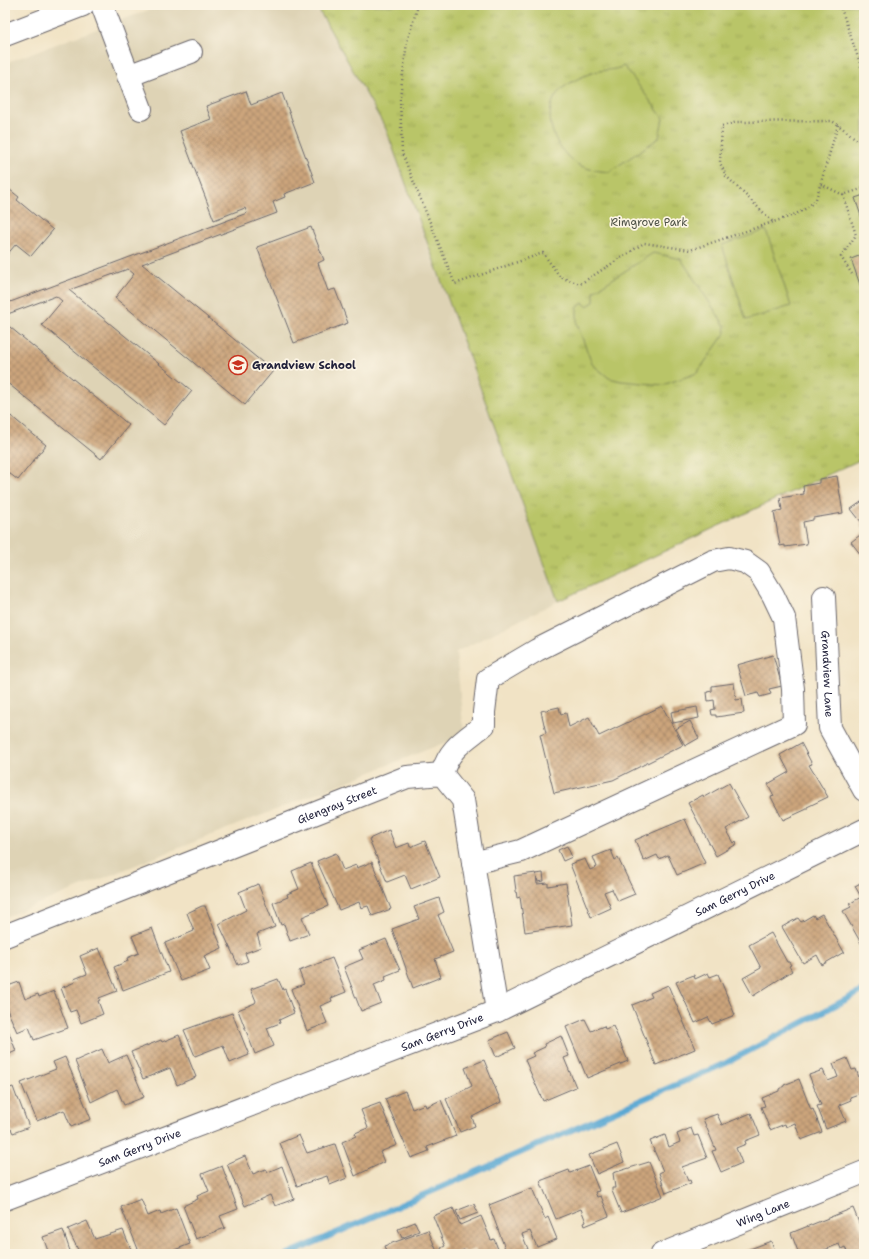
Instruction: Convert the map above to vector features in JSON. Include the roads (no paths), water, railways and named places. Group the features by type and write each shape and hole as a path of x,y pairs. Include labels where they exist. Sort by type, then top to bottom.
{"street":[{"path":"5,35 84,5"},
{"path":"102,5 140,109"},
{"path":"128,76 191,52"},
{"path":"473,863 521,851 794,724 793,689 784,618 773,595 759,572 745,562 729,558 713,561 537,650 488,679 484,725 455,748 446,761 442,774 463,800 473,863 497,1011"},
{"name":"Grandview Lane","path":"824,598 830,728 864,790"},
{"name":"Glengray Street","path":"5,936 407,777 442,774"},
{"name":"Sam Gerry Drive","path":"5,1199 497,1011 864,830"},
{"name":"Wing Lane","path":"662,1254 864,1172"}],"waterway":[{"path":"288,1254 726,1063 864,990"}],"place":[{"name":"Grandview School","path":"238,365"}],"park label":[{"name":"Rimgrove Park","path":"649,222"}]}
